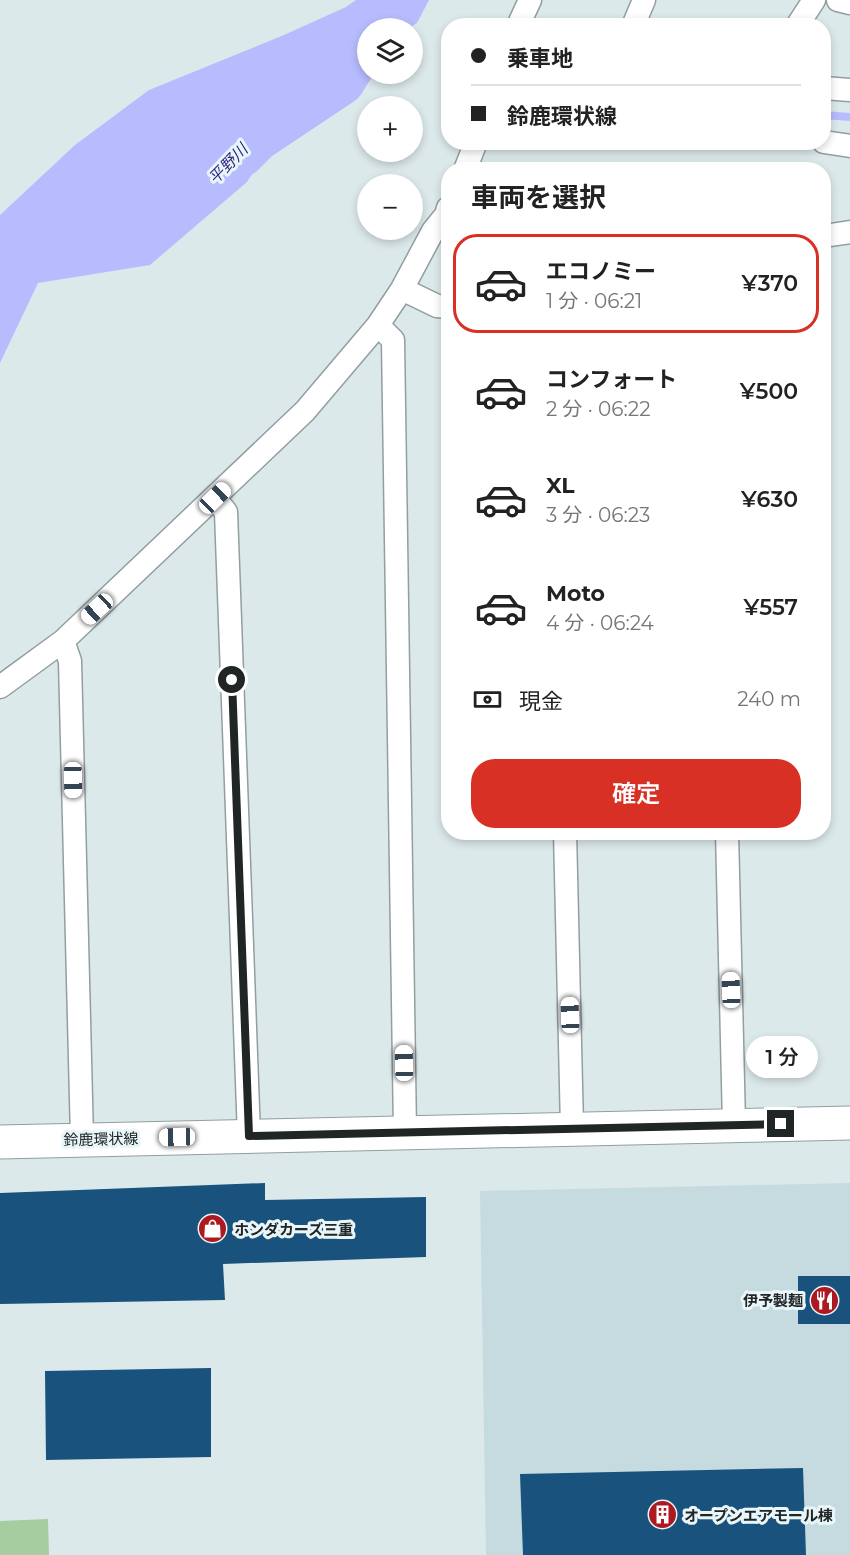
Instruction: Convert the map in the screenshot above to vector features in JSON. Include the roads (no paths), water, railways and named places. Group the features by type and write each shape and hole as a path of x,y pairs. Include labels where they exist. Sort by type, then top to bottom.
{"main road":[{"name":"鈴鹿環状線","path":"0,1142 850,1123"}],"street":[{"path":"522,18 530,0"},
{"path":"636,18 644,0"},
{"path":"802,18 814,0"},
{"path":"838,0 850,3"},
{"path":"831,89 850,90"},
{"path":"831,143 850,146"},
{"path":"0,687 63,641 305,411 378,325 402,289 432,231 441,221"},
{"path":"831,235 850,232"},
{"path":"402,289 441,306"},
{"path":"378,325 393,340 405,1133"},
{"path":"215,498 226,512 249,1136"},
{"path":"63,641 70,661 82,1139"},
{"path":"566,840 572,1128"},
{"path":"727,840 734,1124"}],"water":[{"path":"356,0 429,0 420,18 357,18 357,59 310,86 247,182 150,265 38,283 0,363 0,215 75,145 149,90 346,7"}],"waterway":[{"name":"平野川","path":"240,152 256,136 340,80 357,53"},
{"path":"831,116 850,117"}],"place":[{"name":"ホンダカーズ三重","path":"213,1229"},
{"name":"伊予製麺","path":"824,1300"},
{"name":"オープンエアモール棟","path":"663,1515"}]}
